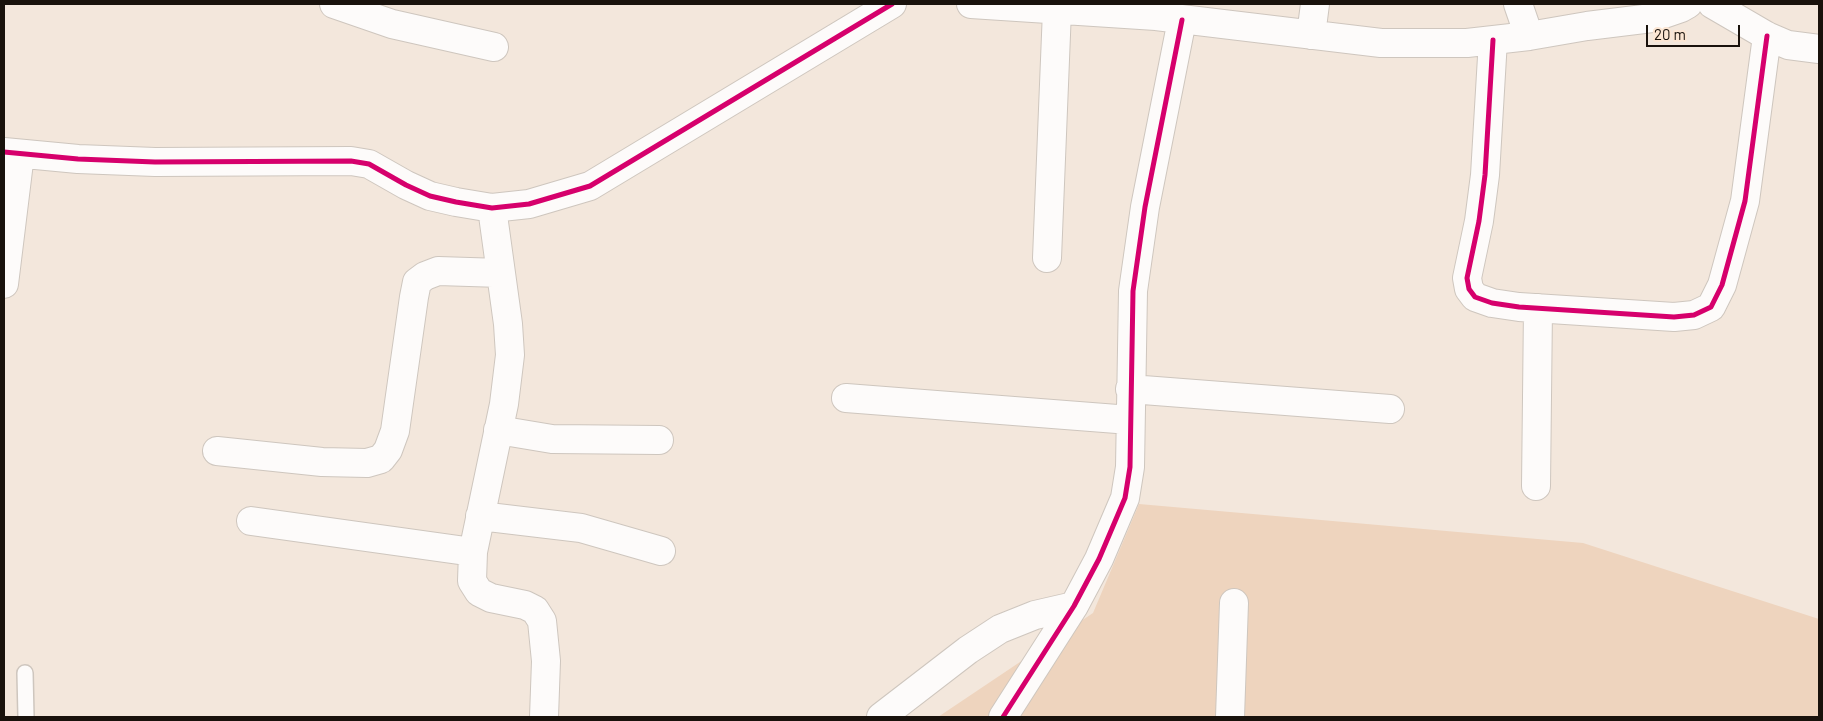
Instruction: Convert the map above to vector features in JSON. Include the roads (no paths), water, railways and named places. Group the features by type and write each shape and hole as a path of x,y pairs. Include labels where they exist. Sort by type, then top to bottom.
{"street":[{"path":"334,4 392,24 494,47"},
{"path":"4,284 12,153 78,159 155,162 351,161 370,164 406,186 430,196 492,208 529,204 590,186 892,4"},
{"path":"971,4 1156,16 1381,43 1468,43 1529,36 1652,18 1688,4"},
{"path":"1311,35 1315,4"},
{"path":"1518,4 1529,36"},
{"path":"1712,4 1767,36 1788,44 1819,49"},
{"path":"1047,258 1057,10"},
{"path":"1003,717 1074,606 1099,559 1125,498 1130,467 1133,292 1145,207 1182,20"},
{"path":"1493,40 1486,175 1467,278 1469,289 1475,297 1492,303 1674,317 1694,315 1711,307 1722,285 1745,201 1767,36"},
{"path":"492,208 508,324 510,355 504,404 472,552 472,580 479,592 491,598 525,605 535,610 542,621 546,661 544,717"},
{"path":"217,451 322,462 367,463 381,459 388,450 395,431 417,282 425,276 438,271 501,273"},
{"path":"1536,486 1538,308"},
{"path":"1130,389 1390,409"},
{"path":"846,398 1130,420"},
{"path":"498,430 552,439 659,440"},
{"path":"480,516 581,528 660,551"},
{"path":"251,521 472,552"},
{"path":"1230,717 1234,603"},
{"path":"881,717 968,650 1000,629 1035,615 1074,606"}],"lane":[{"path":"25,673 26,717"}]}
